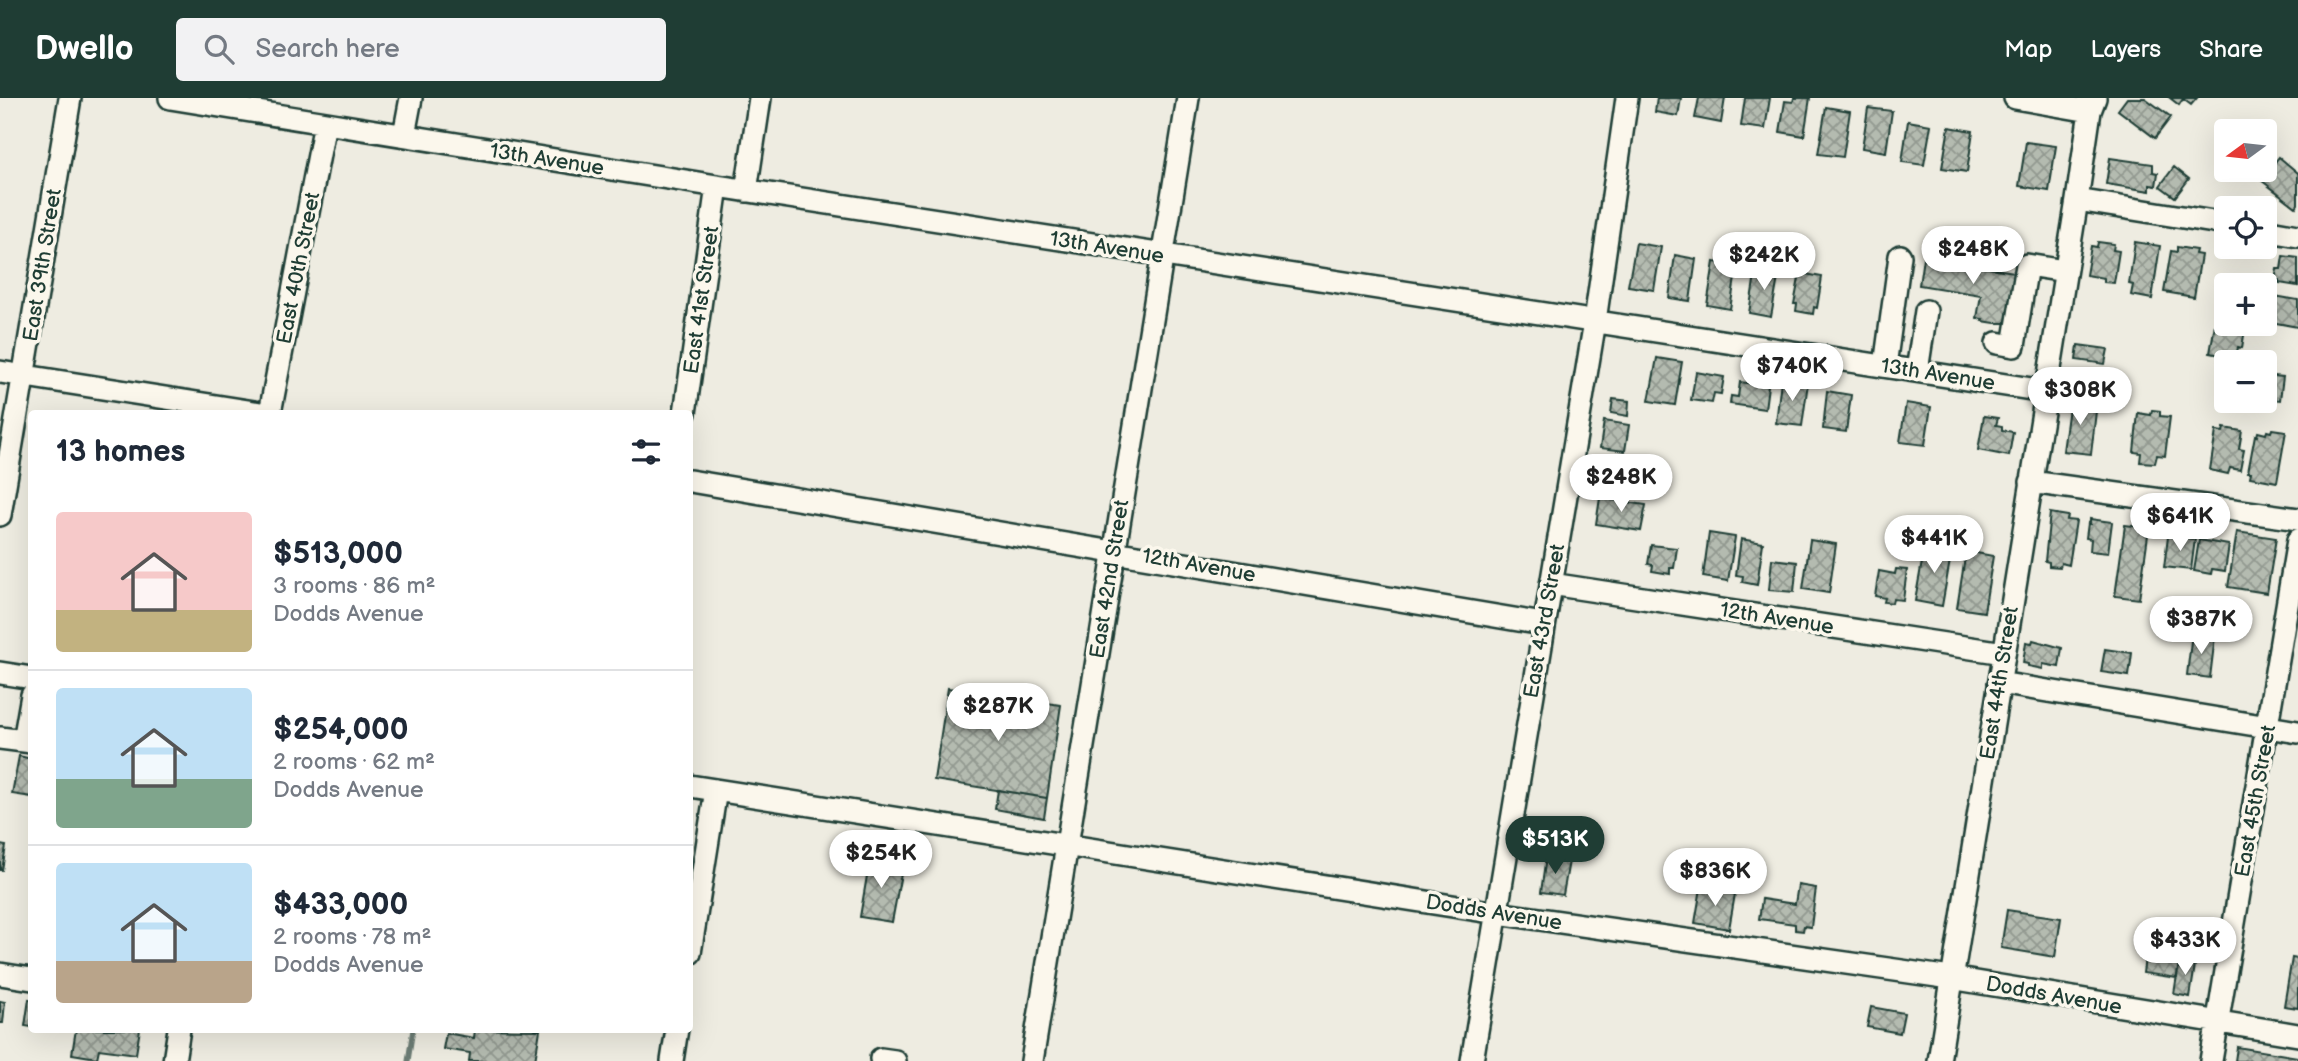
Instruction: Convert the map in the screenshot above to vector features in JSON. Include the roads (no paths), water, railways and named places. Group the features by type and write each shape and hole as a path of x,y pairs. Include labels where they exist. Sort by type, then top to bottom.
{"street":[{"name":"East 39th Street","path":"0,515 70,98"},
{"name":"13th Avenue","path":"170,98 717,187 2045,391"},
{"path":"404,135 411,98"},
{"path":"746,191 760,98"},
{"name":"East 42nd Street","path":"1032,1061 1188,98"},
{"name":"East 43rd Street","path":"1472,1061 1595,320 1627,98"},
{"path":"2015,98 2092,104"},
{"name":"East 44th Street","path":"1939,1061 2092,104"},
{"name":"East 40th Street","path":"271,410 326,123"},
{"name":"East 41st Street","path":"685,410 717,187"},
{"path":"2077,200 2214,222"},
{"path":"2277,232 2298,236"},
{"path":"1885,366 1900,256"},
{"path":"1997,343 2014,346 2027,265 2065,271"},
{"path":"1917,371 1926,311"},
{"path":"0,372 242,410"},
{"name":"12th Avenue","path":"693,481 1543,624"},
{"path":"2031,482 2298,519"},
{"name":"East 45th Street","path":"2211,1061 2298,540"},
{"name":"12th Avenue","path":"1551,584 2004,653"},
{"path":"0,673 28,677"},
{"path":"1999,683 2298,732"},
{"path":"0,738 28,741"},
{"name":"Dodds Avenue","path":"693,786 1497,913 1951,978 2298,1035"},
{"path":"693,934 716,790"},
{"path":"0,974 28,978"},
{"path":"174,1061 178,1033"},
{"path":"672,1061 676,1033"}],"waterway":[{"path":"408,1061 412,1033"}]}
